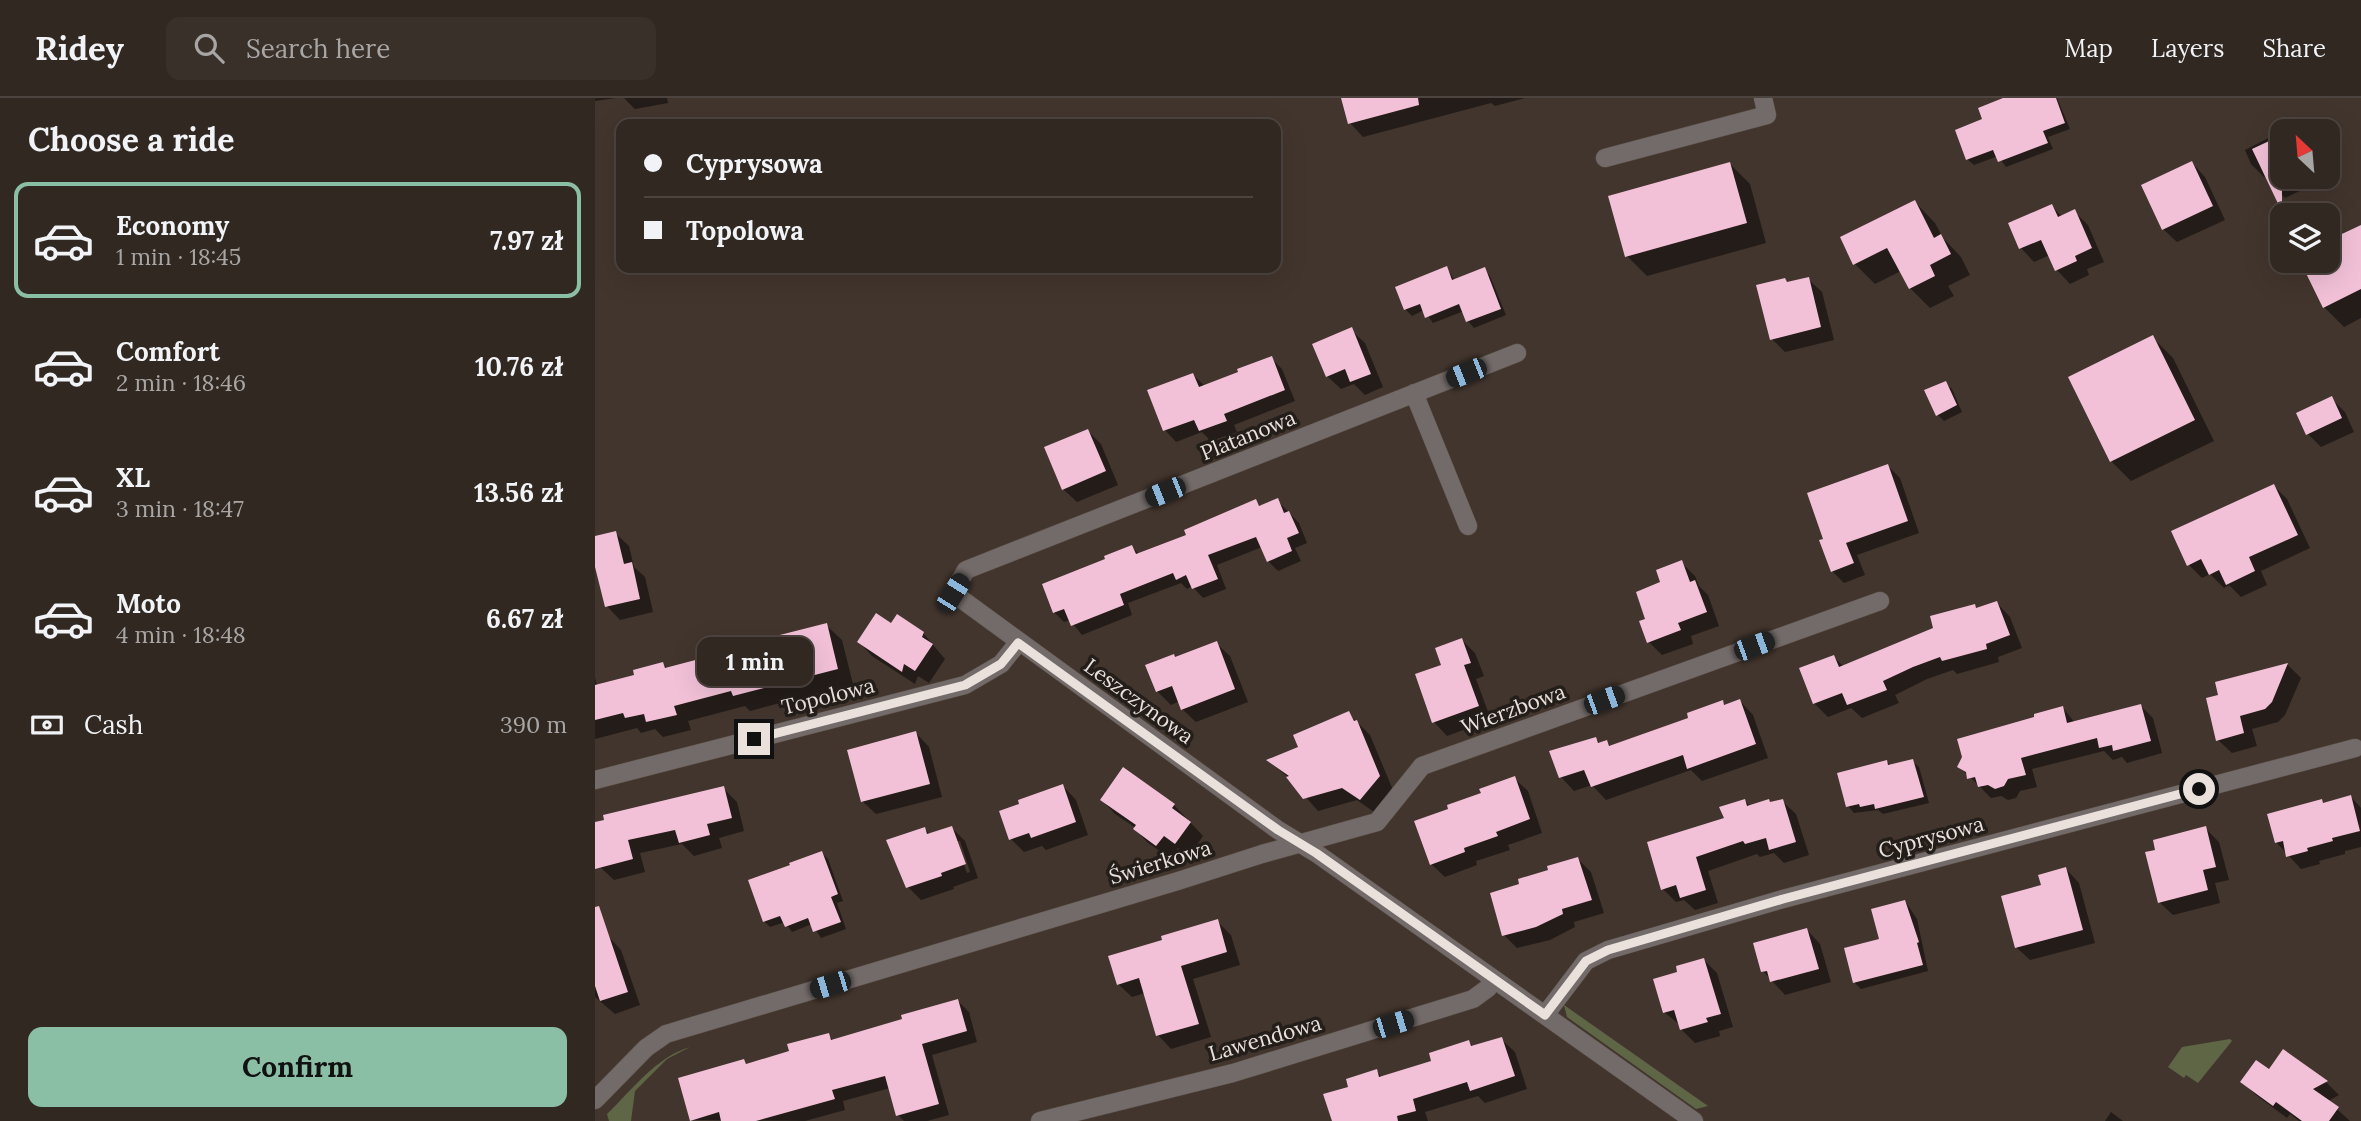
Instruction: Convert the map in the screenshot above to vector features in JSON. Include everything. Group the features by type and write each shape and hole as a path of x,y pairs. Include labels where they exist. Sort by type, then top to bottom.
{"street":[{"path":"1605,158 1767,115 1763,98"},
{"name":"Platanowa","path":"953,593 966,570 1517,353"},
{"path":"1414,393 1468,526"},
{"name":"Leszczynowa","path":"953,593 1018,643 1301,844"},
{"name":"Wierzbowa","path":"1301,844 1377,822 1422,766 1879,601"},
{"name":"Topolowa","path":"595,779 965,685 1001,664 1018,643"},
{"name":"Cyprysowa","path":"1545,1015 1586,961 1608,950 1796,895 2355,748"},
{"path":"1301,844 1694,1121"},
{"name":"Świerkowa","path":"595,1100 646,1048 666,1034 1301,844"},
{"name":"Lawendowa","path":"1040,1121 1233,1073 1460,1004 1473,999 1494,979"}],"green space":[{"path":"1564,1005 1708,1106 1696,1109 1567,1017"},
{"path":"2230,1039 2232,1041 2198,1083 2186,1075 2184,1078 2168,1067 2182,1047"},
{"path":"690,1047 667,1059 635,1091 631,1121 609,1121 607,1114 645,1075 666,1058"}],"building":[{"path":"1341,98 1418,98 1419,105 1348,124"},
{"path":"2003,98 2056,98 2065,123 2043,131 2048,143 1998,162 1993,150 1966,160 1955,130 1982,119 1978,108"},
{"path":"2270,141 2270,187 2252,149"},
{"path":"2192,161 2213,206 2162,230 2141,185"},
{"path":"1730,162 1747,223 1625,257 1608,196"},
{"path":"2271,189 2282,189 2282,203 2278,203"},
{"path":"1915,200 1934,238 1941,234 1951,254 1930,265 1935,276 1909,289 1887,248 1853,265 1840,237"},
{"path":"2052,204 2058,217 2075,209 2092,248 2075,256 2077,261 2055,271 2041,240 2019,249 2008,223"},
{"path":"2361,225 2361,289 2323,308 2306,273 2340,273 2340,235"},
{"path":"1447,266 1452,280 1485,267 1501,309 1466,322 1459,304 1425,318 1420,304 1404,310 1395,287"},
{"path":"1809,277 1821,327 1770,340 1756,285 1785,278 1787,282"},
{"path":"1352,327 1371,374 1350,382 1345,369 1326,377 1312,344"},
{"path":"2153,335 2195,420 2110,462 2068,377"},
{"path":"1272,356 1285,390 1224,414 1227,421 1199,431 1194,420 1163,431 1147,390 1193,373 1199,387"},
{"path":"1946,381 1957,405 1936,416 1924,390"},
{"path":"2332,396 2342,418 2306,435 2296,413"},
{"path":"1088,429 1106,471 1062,490 1044,447"},
{"path":"1888,464 1908,521 1846,543 1854,563 1831,572 1819,540 1823,539 1807,493"},
{"path":"2274,484 2298,535 2249,557 2255,571 2226,585 2219,570 2209,575 2201,559 2187,566 2171,531"},
{"path":"1278,498 1284,513 1289,511 1299,533 1287,538 1292,551 1267,562 1256,537 1208,555 1218,579 1192,589 1186,575 1176,580 1173,573 1120,594 1124,605 1071,626 1064,609 1053,613 1042,584 1105,559 1104,556 1132,545 1136,554 1186,535 1184,530 1256,499 1259,506"},
{"path":"616,531 624,564 632,562 640,599 605,607 595,567 595,536"},
{"path":"1682,560 1690,582 1695,580 1707,612 1678,623 1681,630 1647,643 1639,621 1645,619 1636,592 1660,582 1656,570"},
{"path":"1997,601 2010,635 1986,644 1987,649 1942,661 1940,657 1913,667 1883,681 1887,690 1847,705 1842,693 1813,704 1799,668 1834,655 1839,667 1933,628 1930,616 1975,604 1976,608"},
{"path":"876,613 891,623 897,614 924,632 922,637 933,644 915,671 904,664 902,672 857,642"},
{"path":"827,623 838,669 733,696 731,691 674,706 677,715 646,722 644,714 625,718 623,713 595,720 595,685 634,675 633,670 663,662 665,668 722,653 721,650"},
{"path":"1462,638 1471,663 1464,665 1479,706 1432,723 1415,674 1441,665 1435,648"},
{"path":"1217,641 1235,689 1181,710 1172,686 1156,692 1145,665"},
{"path":"2288,663 2272,702 2265,709 2240,716 2244,733 2216,741 2206,698 2218,695 2215,682"},
{"path":"1740,699 1756,744 1687,769 1683,755 1591,787 1584,770 1559,778 1549,751 1596,737 1598,743 1607,740 1609,746 1688,718 1687,713 1723,700 1724,705"},
{"path":"2141,704 2151,741 2113,751 2112,745 2099,748 2097,738 2021,758 2026,775 2008,779 2004,786 1995,789 1988,785 1978,787 1975,777 1967,779 1966,772 1957,767 1962,757 1957,739 2063,706 2067,723"},
{"path":"1349,711 1354,721 1357,720 1380,776 1360,800 1342,788 1303,799 1286,777 1289,776 1266,760 1298,747 1293,735"},
{"path":"916,731 930,784 861,802 847,750"},
{"path":"1913,759 1924,797 1875,809 1874,804 1846,807 1837,773 1887,760 1888,765"},
{"path":"1123,767 1175,804 1172,808 1191,822 1175,844 1164,836 1156,846 1133,829 1136,825 1100,800"},
{"path":"1515,776 1530,819 1496,832 1498,836 1464,848 1465,852 1430,865 1414,821 1448,809 1447,805 1481,793 1479,789"},
{"path":"1063,784 1076,822 1031,838 1029,833 1009,840 999,811 1019,804 1018,800"},
{"path":"724,786 732,818 707,824 710,835 679,843 675,830 628,840 633,859 595,869 595,822 604,820 603,815"},
{"path":"2351,795 2360,831 2332,838 2333,841 2286,857 2283,841 2275,843 2267,814 2322,799 2323,803"},
{"path":"1745,799 1747,806 1769,799 1770,802 1783,799 1796,842 1769,850 1766,838 1745,844 1743,841 1696,857 1706,890 1680,898 1676,885 1661,890 1647,842 1724,818 1719,807"},
{"path":"952,826 966,864 941,873 942,876 906,888 886,840 925,827 927,834"},
{"path":"2206,826 2216,867 2203,870 2208,890 2158,903 2145,852 2155,850 2153,840"},
{"path":"822,851 838,894 831,897 841,922 813,932 808,918 785,927 780,916 763,922 748,880"},
{"path":"1578,857 1592,900 1562,909 1563,914 1536,927 1502,936 1490,893 1519,884 1518,879 1548,870 1547,866"},
{"path":"2066,867 2083,930 2015,948 2001,896 2041,885 2038,875"},
{"path":"1905,900 1919,942 1917,943 1923,965 1853,983 1844,948 1879,939 1871,909"},
{"path":"599,906 628,992 600,1001 595,986 595,907"},
{"path":"1218,919 1227,952 1181,966 1199,1024 1156,1036 1139,978 1117,985 1108,956"},
{"path":"1807,928 1819,969 1770,982 1767,971 1761,972 1753,943"},
{"path":"1704,958 1721,1014 1706,1018 1708,1022 1680,1030 1674,1010 1663,1013 1653,979 1677,972 1676,966"},
{"path":"958,999 967,1031 922,1044 939,1104 896,1116 885,1076 832,1090 835,1099 756,1121 721,1121 719,1112 690,1121 678,1078 744,1059 746,1064 789,1051 787,1044 829,1033 831,1040 902,1019 901,1015"},
{"path":"1502,1037 1515,1076 1470,1091 1467,1082 1413,1099 1416,1111 1397,1116 1398,1121 1332,1121 1323,1094 1348,1087 1346,1079 1377,1069 1379,1077 1431,1061 1429,1053 1469,1040 1471,1046"},
{"path":"2283,1049 2328,1081 2313,1089 2339,1107 2329,1121 2302,1121 2276,1102 2273,1106 2240,1082 2256,1060 2269,1069"}],"route":[{"path":"754,739 965,685 1001,664 1018,643 1278,830 1316,853 1545,1015 1586,961 1608,950 1783,899 2199,789"}]}
